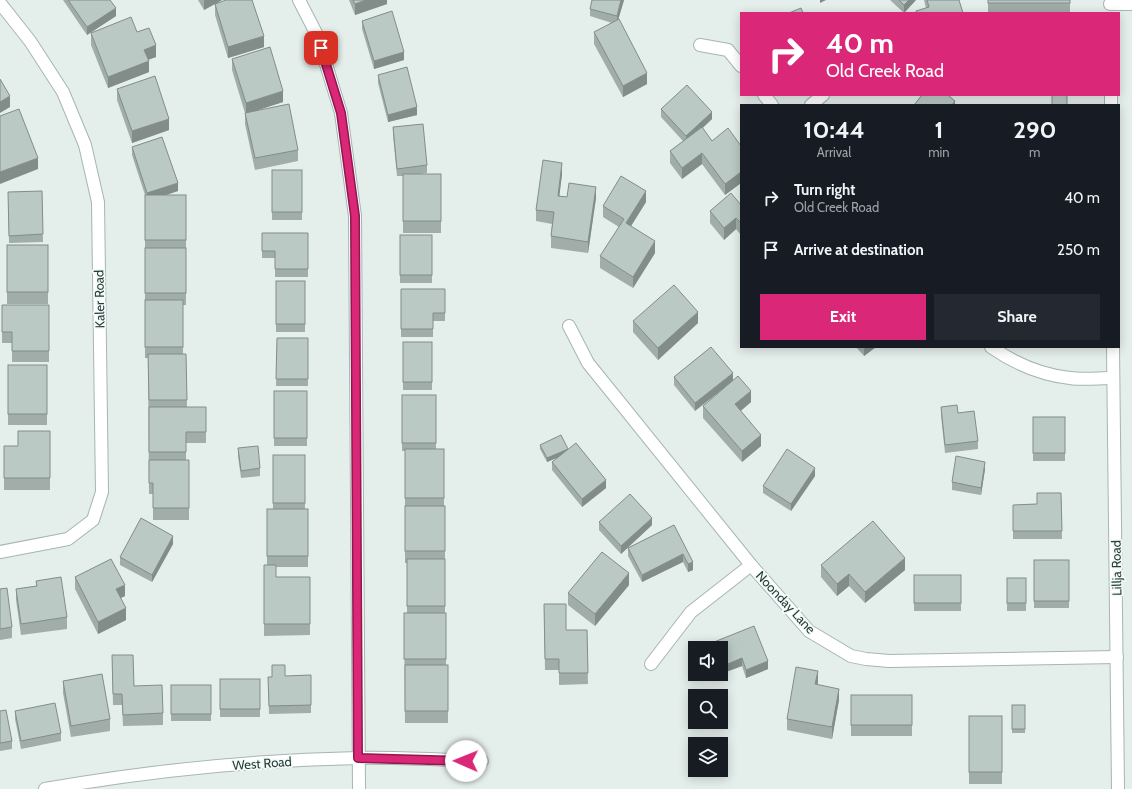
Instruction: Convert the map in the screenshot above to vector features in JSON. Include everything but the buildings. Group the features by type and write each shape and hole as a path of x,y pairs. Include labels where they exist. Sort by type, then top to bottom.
{"street":[{"path":"299,0 317,35 341,113 355,216 359,789"},
{"name":"Kaler Road","path":"0,3 30,41 64,92 85,145 98,202 102,492 93,520 68,539 0,552"},
{"path":"1110,6 1132,4"},
{"path":"700,45 728,50 740,65"},
{"path":"765,96 771,104"},
{"path":"812,104 822,96"},
{"name":"Noonday Lane","path":"569,326 588,363 751,565 809,631 851,656 866,659 1117,657"},
{"path":"993,348 1017,362 1054,375 1071,378 1114,378"},
{"name":"Lillja Road","path":"1113,348 1118,789"},
{"path":"650,664 691,612 751,565"},
{"name":"West Road","path":"45,789 152,773 248,763 358,758 482,761"}],"route":[{"path":"321,48 341,113 355,216 358,758 466,761"}]}
